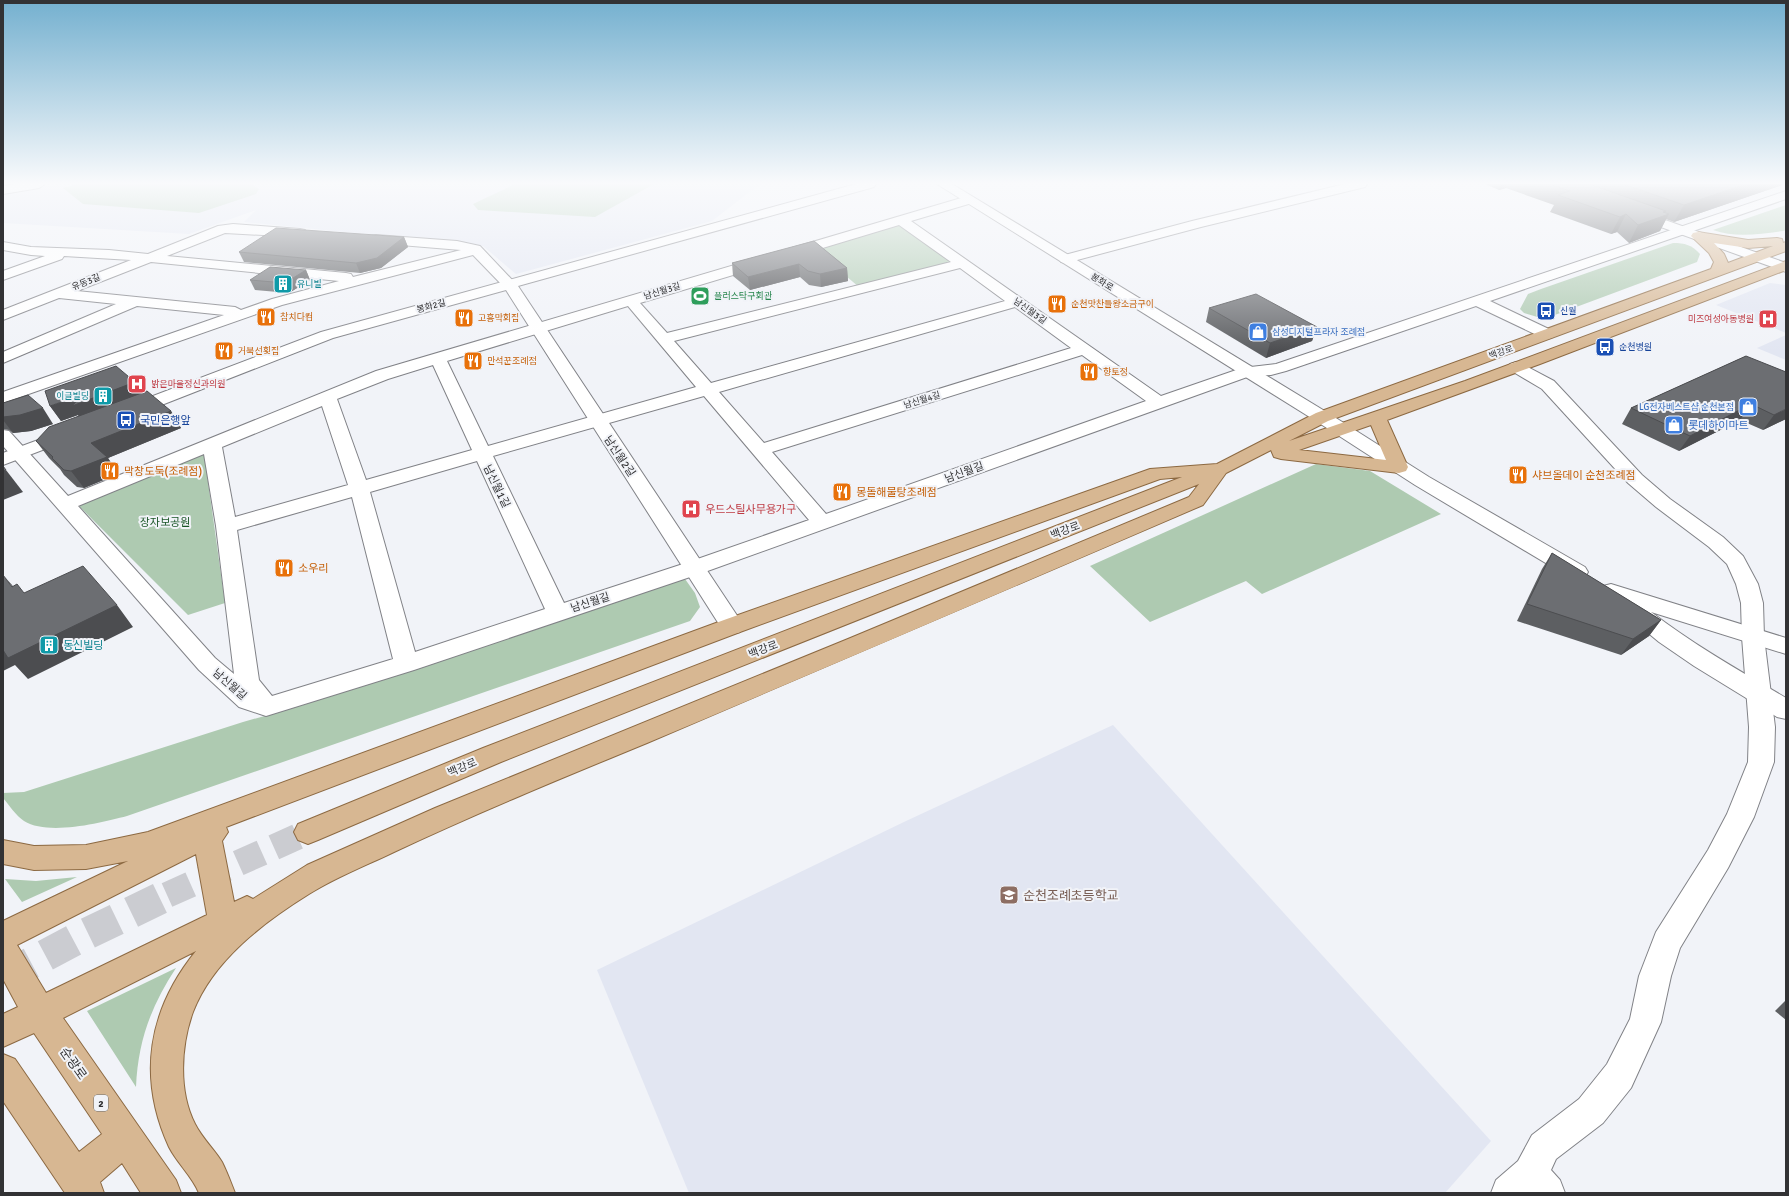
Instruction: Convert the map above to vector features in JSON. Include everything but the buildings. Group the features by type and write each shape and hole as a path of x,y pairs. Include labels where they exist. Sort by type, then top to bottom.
{"main road":[{"path":"1703,240 1714,249 1718,255 1721,262 1717,271"},
{"path":"1722,240 1748,244 1786,242"},
{"name":"백강로","path":"1221,469 1322,416 1786,246"},
{"name":"백강로","path":"308,832 492,755 1221,469 1377,418 1746,280 1785,270"},
{"path":"1377,418 1399,467"},
{"path":"1272,452 1399,467"},
{"path":"3,852 34,858 86,857 149,844 732,626 1157,472 1221,469"},
{"path":"3,1031 431,821 728,699 1196,501 1221,469"},
{"path":"3,936 207,836 272,798"},
{"path":"207,836 223,922"},
{"path":"217,1193 208,1173 182,1136 170,1106 166,1082 169,1049 173,1028 178,1010 193,981 215,950 239,926 300,884"},
{"name":"순광로","path":"3,950 39,1012 163,1193"},
{"path":"3,1072 81,1186 125,1138"}],"street":[{"name":"유동3길","path":"3,315 194,240"},
{"path":"388,240 457,245 475,249 509,284"},
{"name":"봉화2길","path":"114,417 327,335 669,240"},
{"name":"남신월3길","path":"537,328 834,240"},
{"name":"남신월3길","path":"930,240 1160,403"},
{"name":"봉화로","path":"1033,240 1322,416 1399,467 1610,592"},
{"path":"1066,260 1139,240"},
{"name":"남신월길","path":"3,435 11,456 64,505 207,664 248,700 266,707 406,664 558,612 694,568 1248,371 1280,368 1657,240"},
{"path":"1709,240 1756,257 1785,270"},
{"path":"3,246 31,251 146,258 362,279"},
{"path":"3,398 276,302 477,251"},
{"path":"3,276 65,252"},
{"path":"664,339 963,263"},
{"name":"남신월2길","path":"509,284 732,626"},
{"path":"56,294 242,313"},
{"path":"630,300 822,522"},
{"path":"1477,301 1547,334"},
{"path":"3,358 135,302"},
{"path":"226,526 1017,302"},
{"path":"64,505 382,375 537,328"},
{"name":"남신월4길","path":"760,450 1084,350"},
{"name":"남신월1길","path":"438,358 482,454 558,612"},
{"path":"1516,367 1548,384 1573,414 1636,479 1662,503 1716,542 1736,561 1747,584 1752,603 1753,637 1762,727 1760,762 1736,824 1718,859 1667,942 1655,976 1645,1022 1619,1076 1591,1110 1544,1147 1529,1187"},
{"path":"328,397 359,488 406,664"},
{"path":"11,456 84,428"},
{"path":"212,444 226,526 247,683 266,707"},
{"path":"1610,592 1786,646"},
{"path":"1610,592 1667,636 1702,660 1786,710"}],"shaded area":[{"path":"421,240 642,240 516,274 483,246"},
{"name":"미즈여성아동병원","path":"1770,283 1786,285 1786,333 1716,305"},
{"name":"미즈여성아동병원","path":"1786,335 1786,360 1757,348"},
{"name":"순천조례초등학교","path":"1113,725 1491,1141 1445,1193 689,1193 597,970 906,821"}],"green space":[{"path":"844,240 924,240 956,262 859,287 814,249"},
{"path":"1673,243 1681,243 1694,248 1700,254 1697,262 1544,319 1524,313 1520,309 1528,294"},
{"name":"장자보공원","path":"204,453 225,603 188,615 78,505"},
{"path":"1316,464 1370,471 1441,514 1262,594 1246,581 1150,622 1090,566"},
{"path":"685,579 695,593 700,607 690,621 127,816 89,825 46,828 34,825 21,819 3,798 3,793 24,792 243,722 300,706"},
{"path":"77,877 22,902 5,879 36,881"},
{"path":"176,968 159,996 147,1024 137,1070 136,1087 87,1011"}],"tunnel":[{"path":"167,895 308,832"},
{"path":"3,978 78,938 169,894"}],"place":[{"name":"유니빌","path":"283,284"},
{"name":"플러스탁구회관","path":"700,296"},
{"name":"순천맛찬들왕소금구이","path":"1057,304"},
{"name":"신월","path":"1546,311"},
{"name":"참치다컴","path":"266,317"},
{"name":"고흥막회집","path":"464,318"},
{"name":"미즈여성아동병원","path":"1768,319"},
{"name":"삼성디지털프라자 조례점","path":"1258,332"},
{"name":"순천병원","path":"1605,347"},
{"name":"거북선횟집","path":"224,351"},
{"name":"만석꾼조례점","path":"473,361"},
{"name":"향토정","path":"1089,372"},
{"name":"밝은마을정신과의원","path":"137,384"},
{"name":"이글빌딩","path":"103,396"},
{"name":"LG전자베스트샵 순천본점","path":"1748,407"},
{"name":"국민은행앞","path":"126,420"},
{"name":"롯데하이마트","path":"1674,425"},
{"name":"막창도둑(조례점)","path":"110,471"},
{"name":"샤브올데이 순천조례점","path":"1518,475"},
{"name":"몽돌해물탕조례점","path":"842,492"},
{"name":"우드스틸사무용가구","path":"691,509"},
{"name":"소우리","path":"284,568"},
{"name":"동신빌딩","path":"49,645"},
{"name":"순천조례초등학교","path":"1009,895"}]}
